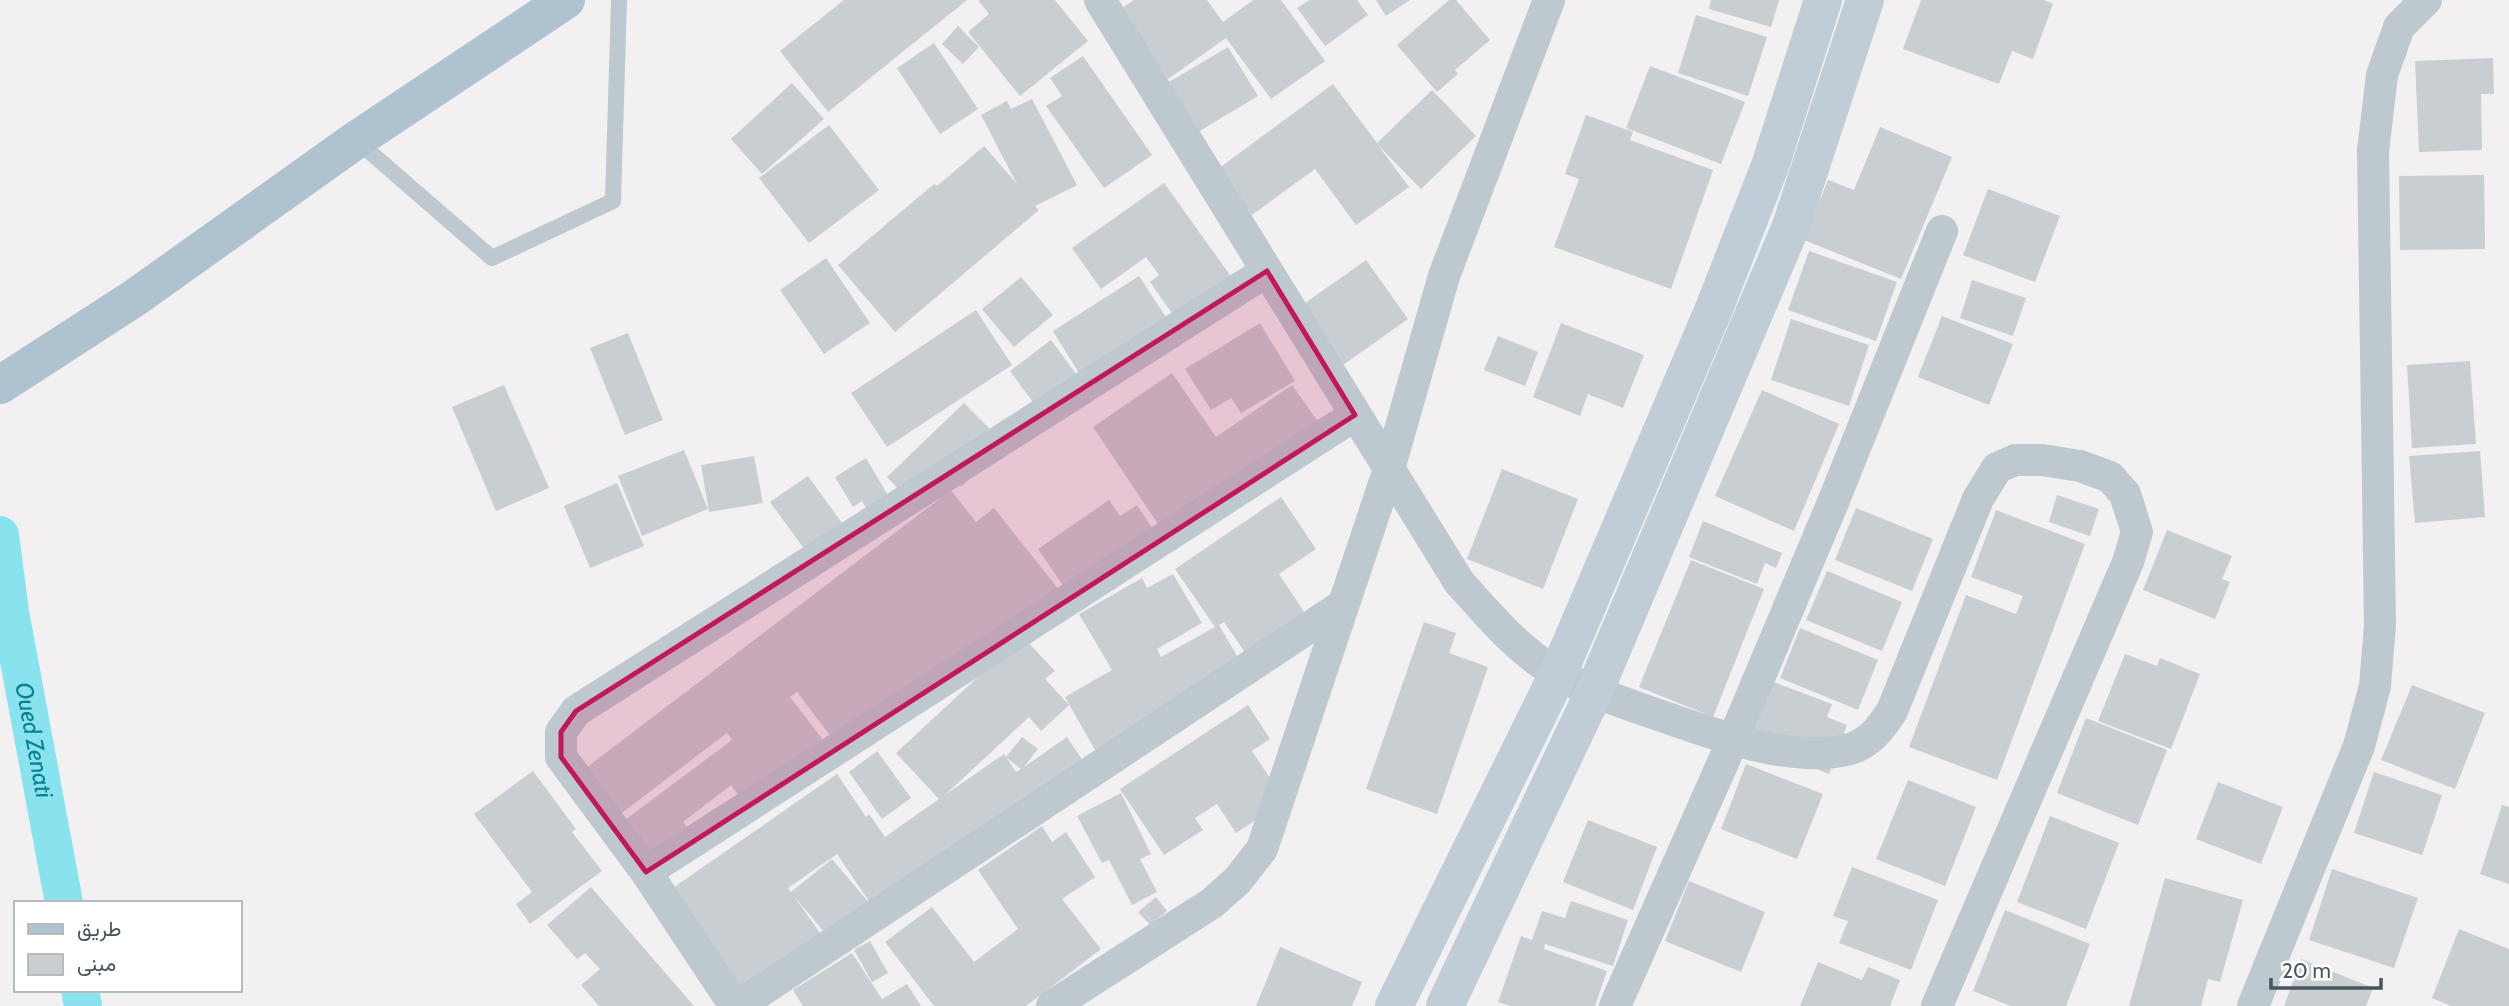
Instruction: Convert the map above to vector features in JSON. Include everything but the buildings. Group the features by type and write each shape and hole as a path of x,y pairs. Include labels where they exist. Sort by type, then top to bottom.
{"main road":[{"path":"0,385 133,299 356,140 566,0"},
{"path":"1394,1006 1558,674 1737,251 1770,166 1823,0"},
{"path":"1445,1006 1594,692 1791,226 1865,0"}],"street":[{"path":"1100,0 1459,582 1506,635 1558,674 1594,692 1733,740 1817,752 1851,749 1875,736 1892,712 1978,499 1997,468 2015,460 2042,460 2080,466 2110,477 2125,494 2137,532 2128,562 1937,1006"},
{"path":"1052,1006 1212,903 1237,881 1262,849 1389,469 1444,276 1549,0"},
{"path":"2253,1006 2359,746 2375,686 2379,625 2373,151 2382,75 2399,27 2426,0"},
{"path":"1615,1006 1733,740 1834,500 1942,231"},
{"path":"1267,271 576,711 561,733 561,757 646,872 736,1006 1343,605"},
{"path":"646,872 1355,415"}],"lane":[{"path":"356,140 492,258 613,201 619,0"}],"highlighted area":[{"path":"1267,271 1355,415 646,872 561,757 561,732 576,711"}],"waterway":[{"name":"Oued Zenati","path":"0,535 10,612 64,901"},
{"name":"Oued Zenati","path":"80,992 83,1006"}]}
